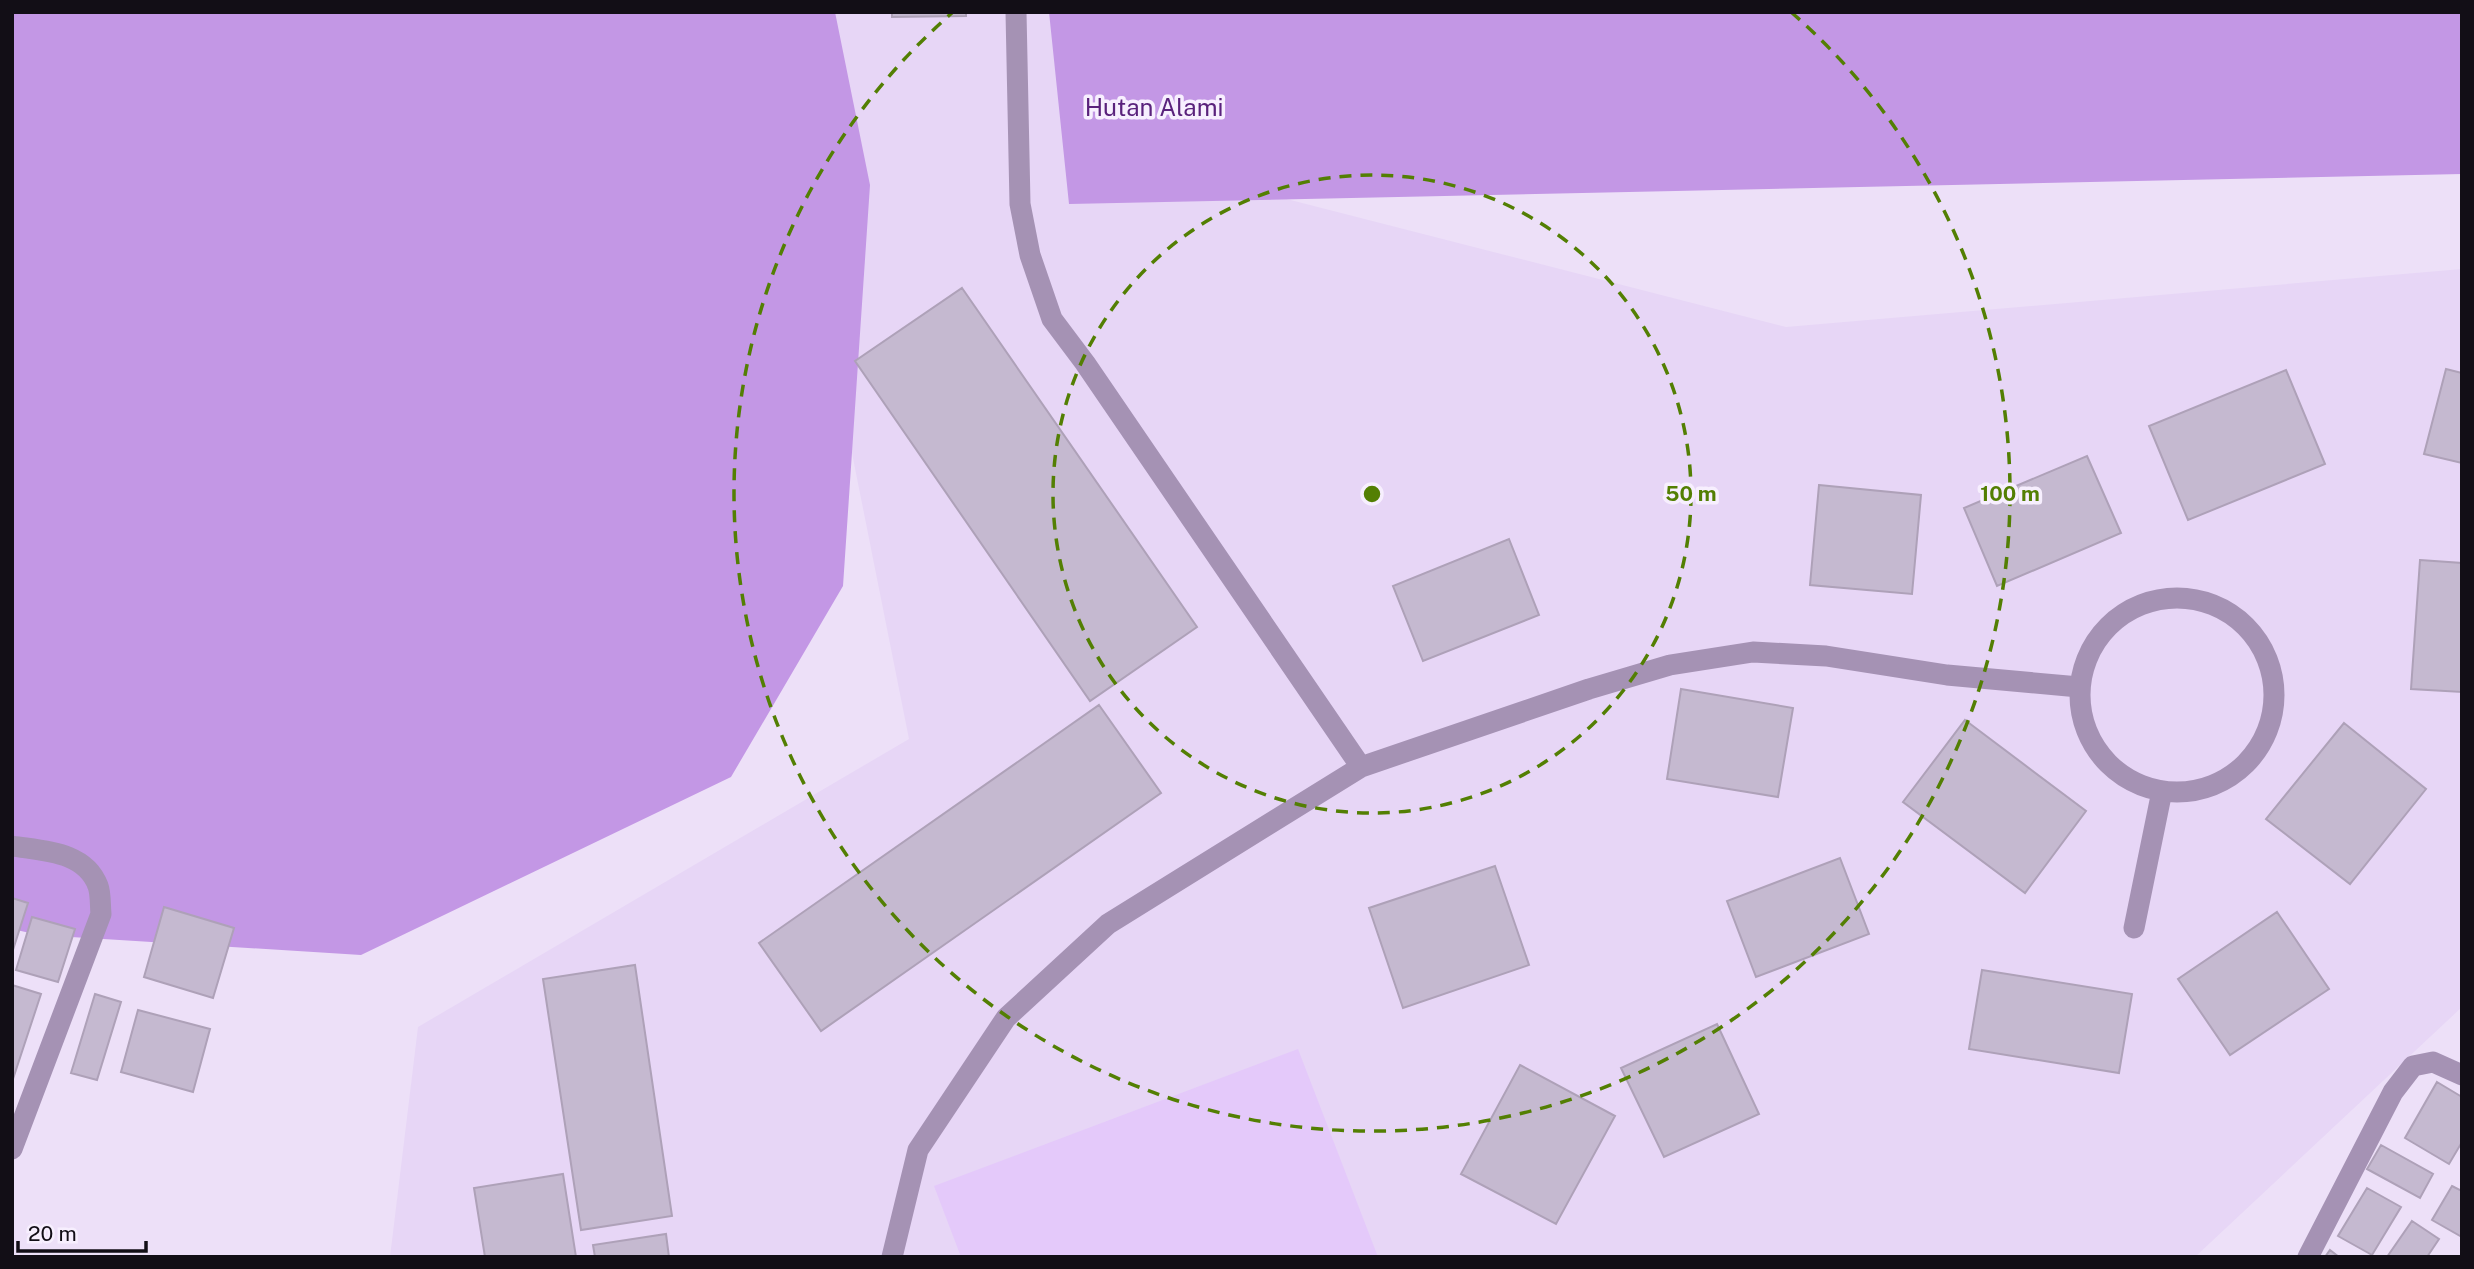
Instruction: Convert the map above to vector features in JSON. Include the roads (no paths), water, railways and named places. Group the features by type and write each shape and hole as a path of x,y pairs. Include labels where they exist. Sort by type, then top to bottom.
{"street":[{"path":"1016,12 1020,204 1030,255 1052,320 1085,363 1361,767"},
{"path":"2171,598 2206,602 2237,618 2260,643 2273,676 2274,710 2262,743 2239,770 2209,787 2162,791 2143,786 2116,771 2095,747 2082,718 2079,687 2088,653 2109,625 2137,606 2171,598"},
{"path":"892,1257 918,1150 1006,1018 1108,924 1361,767 1589,689 1670,665 1753,652 1826,656 1948,674 2079,687"},
{"path":"2134,928 2162,791"},
{"path":"12,846 60,853 84,865 98,886 101,914 12,1149"},
{"path":"2308,1257 2393,1092 2413,1066 2433,1062 2462,1075"}],"park label":[{"name":"Hutan Alami","path":"1154,108"}]}
